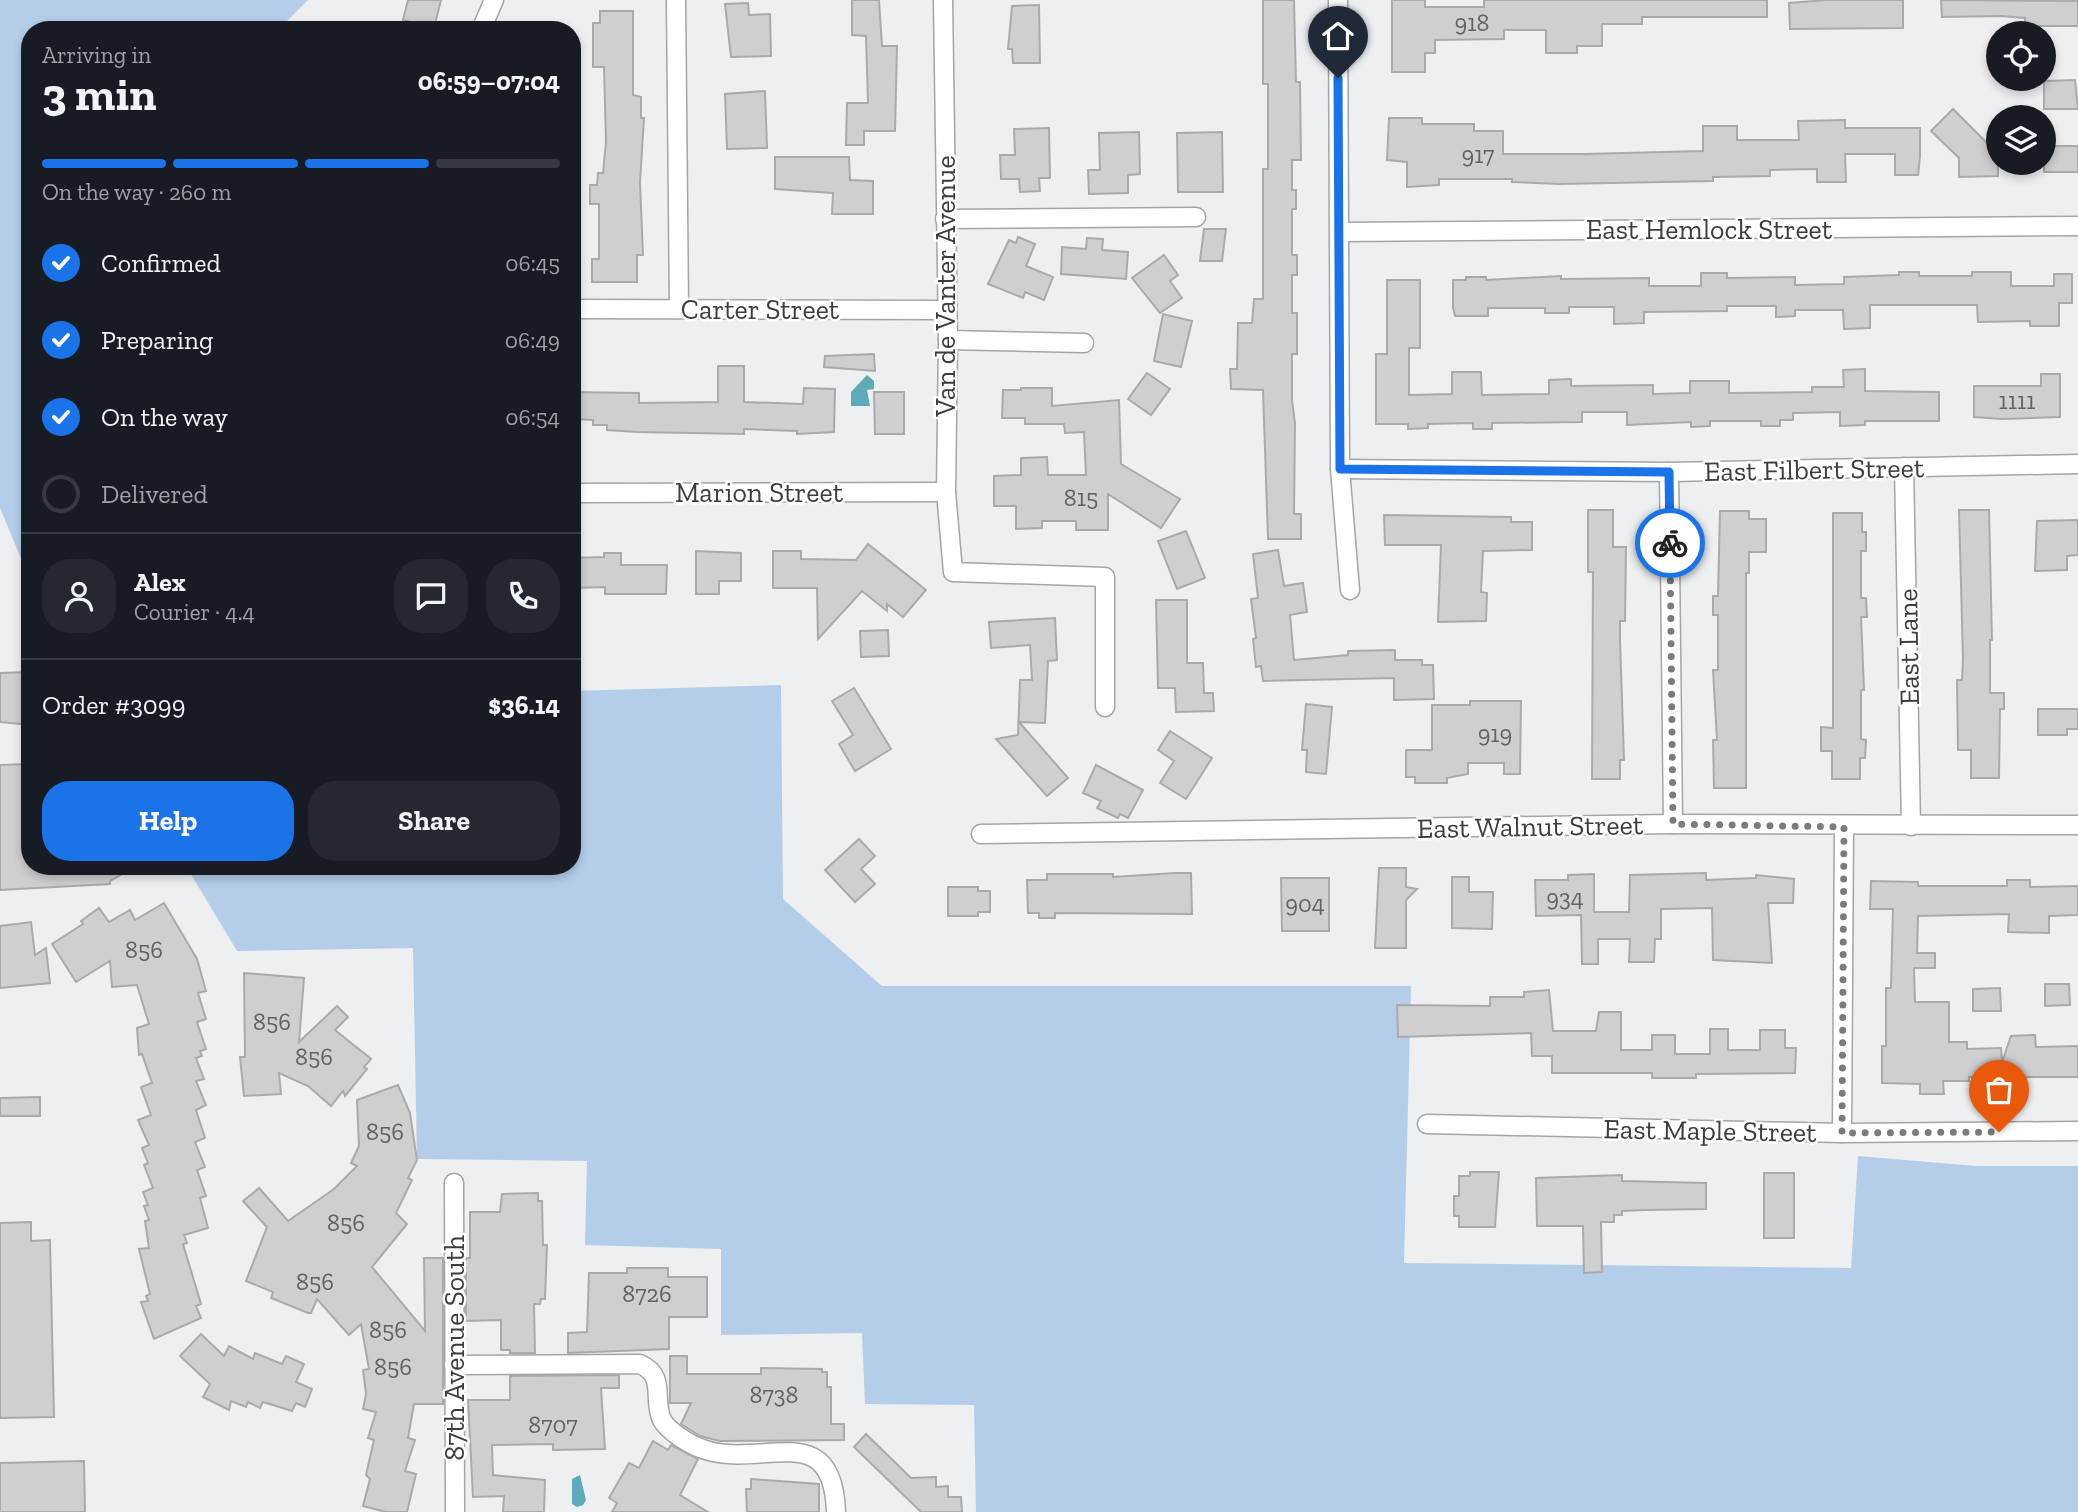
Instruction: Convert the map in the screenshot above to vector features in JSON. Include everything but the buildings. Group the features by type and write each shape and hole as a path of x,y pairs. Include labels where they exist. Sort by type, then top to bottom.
{"street":[{"path":"485,21 494,0"},
{"path":"676,0 679,308"},
{"name":"Van de Vanter Avenue","path":"943,0 948,340 946,492 953,572 1105,577 1105,707"},
{"path":"1338,0 1340,469 1350,590"},
{"path":"945,219 1196,217"},
{"name":"East Hemlock Street","path":"1340,232 2078,226"},
{"name":"Carter Street","path":"581,309 947,310"},
{"path":"948,340 1084,343"},
{"name":"East Filbert Street","path":"1340,469 1669,472 2078,464"},
{"name":"East Lane","path":"1904,467 1911,827"},
{"path":"1669,472 1673,824"},
{"name":"Marion Street","path":"581,493 946,492"},
{"name":"East Walnut Street","path":"981,834 1673,824 1844,827 2078,825"},
{"path":"1842,1133 1844,827"},
{"name":"East Maple Street","path":"1427,1124 1842,1133 2078,1131"},
{"name":"87th Avenue South","path":"454,1184 454,1512"},
{"path":"454,1365 640,1364 649,1368 657,1380 660,1412 665,1424 699,1448 737,1455 811,1455 825,1465 833,1483 836,1512"}],"shaded area":[{"path":"0,0 308,0 287,21 21,21 21,558 0,508"},
{"path":"867,375 874,381 874,389 867,390 870,406 851,406 851,392"},
{"path":"781,685 783,899 882,986 1411,986 1404,1263 1851,1268 1858,1156 1976,1166 2078,1166 2078,1512 976,1512 974,1405 865,1404 862,1333 721,1335 721,1249 585,1245 587,1161 417,1159 413,948 237,951 191,875 581,875 581,691"},
{"path":"580,1475 586,1500 583,1505 577,1507 572,1504 572,1479"}],"way so far":[{"path":"1670,543 1673,824 1844,827 1842,1133 1999,1132"}],"route":[{"path":"1338,78 1340,469 1669,472 1670,543"}]}
